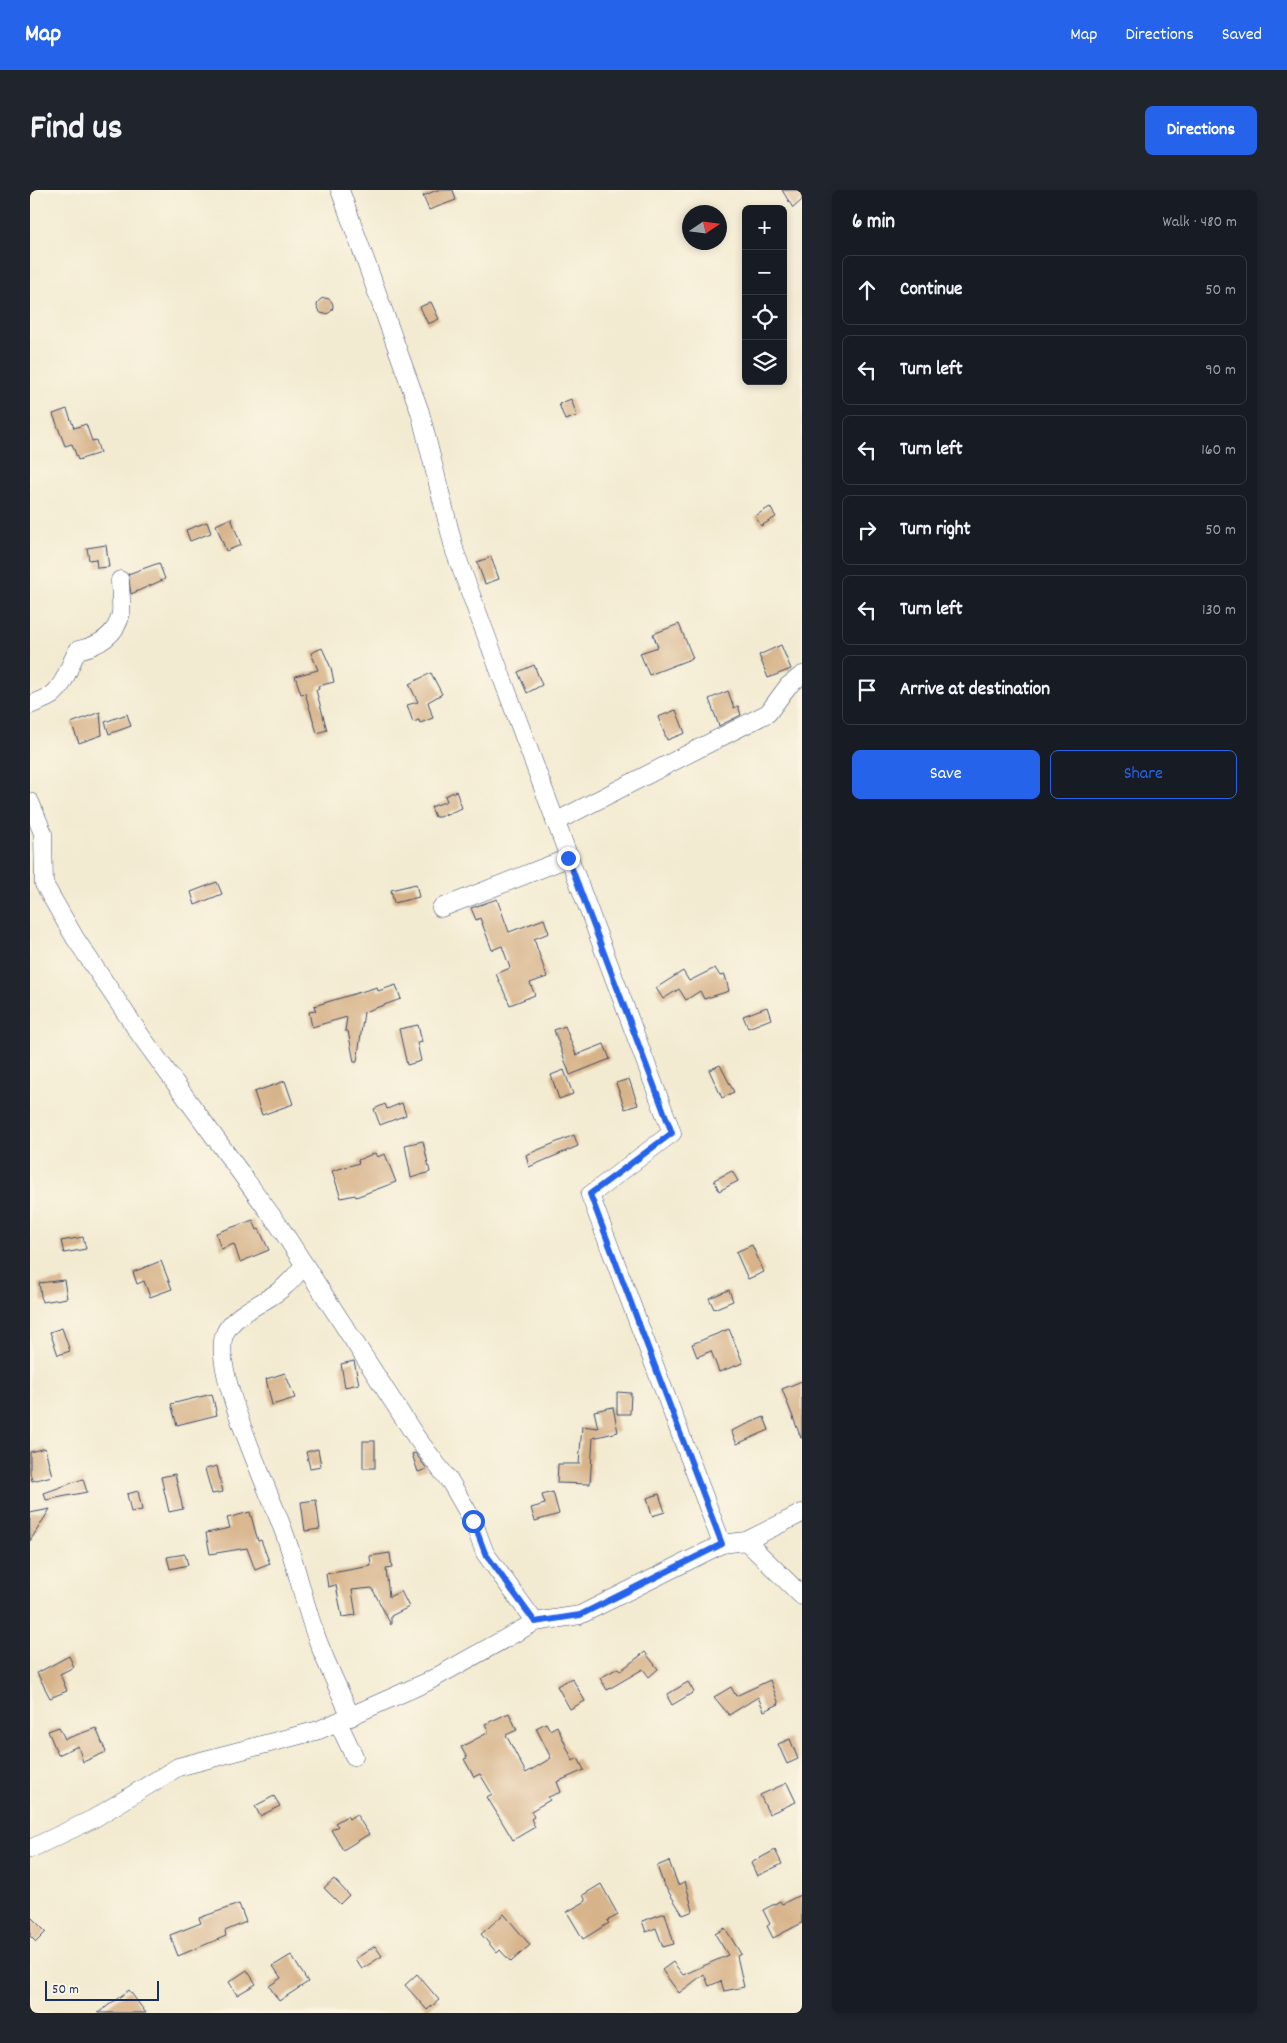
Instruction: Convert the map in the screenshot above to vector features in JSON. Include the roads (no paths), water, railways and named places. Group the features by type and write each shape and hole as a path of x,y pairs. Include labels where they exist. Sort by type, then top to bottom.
{"street":[{"path":"340,190 420,412 455,552 672,1133 590,1194 722,1544"},
{"path":"30,705 52,695 64,680 71,661 78,650 92,647 111,634 120,614 120,580"},
{"path":"555,822 768,713 788,686 802,675"},
{"path":"30,802 43,833 44,884 75,938 141,1036 256,1192 416,1437 451,1483 473,1521 485,1553 535,1622"},
{"path":"440,908 568,858"},
{"path":"304,1265 283,1289 254,1305 236,1320 225,1332 222,1343 226,1374 235,1407 285,1534 354,1756"},
{"path":"30,1849 93,1819 178,1767 319,1730 427,1682 535,1622 580,1615 722,1544 746,1541 802,1513"},
{"path":"746,1541 802,1596"}]}
